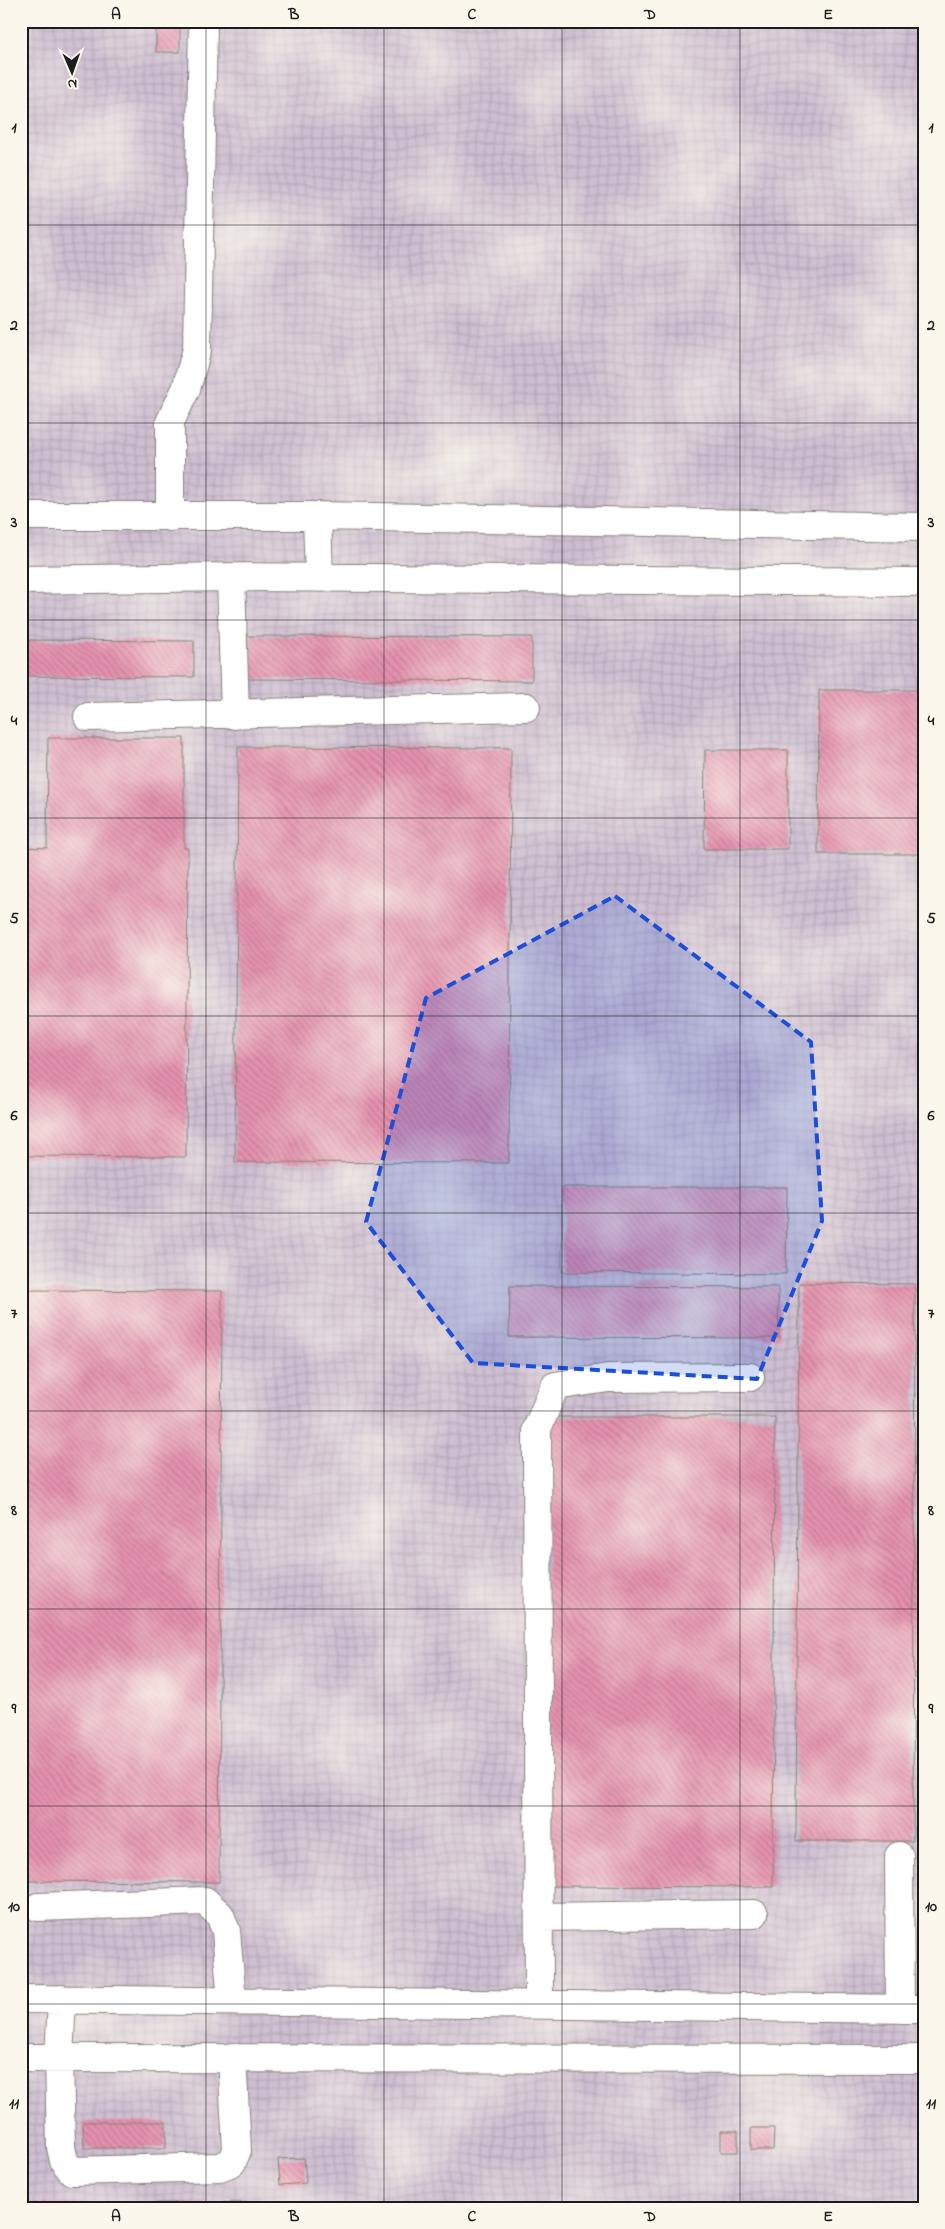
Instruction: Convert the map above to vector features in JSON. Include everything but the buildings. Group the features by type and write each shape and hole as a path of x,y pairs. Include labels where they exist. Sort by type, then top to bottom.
{"street":[{"path":"170,517 170,422 186,390 197,349 203,21"},
{"path":"21,516 316,516 924,527"},
{"path":"316,516 319,578"},
{"path":"231,577 234,715"},
{"path":"21,580 231,577 924,582"},
{"path":"88,717 526,707"},
{"path":"539,2004 537,1428 554,1386 608,1378 750,1377"},
{"path":"21,1999 912,2009 899,1856"},
{"path":"38,1907 204,1901 220,1915 226,1931 232,2001"},
{"path":"539,1917 754,1914"},
{"path":"62,2000 59,2058 61,2147 64,2161 72,2171 220,2167 232,2162 237,2150 232,2058"},
{"path":"21,2058 924,2059"}],"highlighted area":[{"path":"615,896 811,1042 822,1221 757,1379 473,1363 366,1222 426,998"}],"shaded area":[{"path":"21,21 924,21 924,2208 21,2208"}]}
